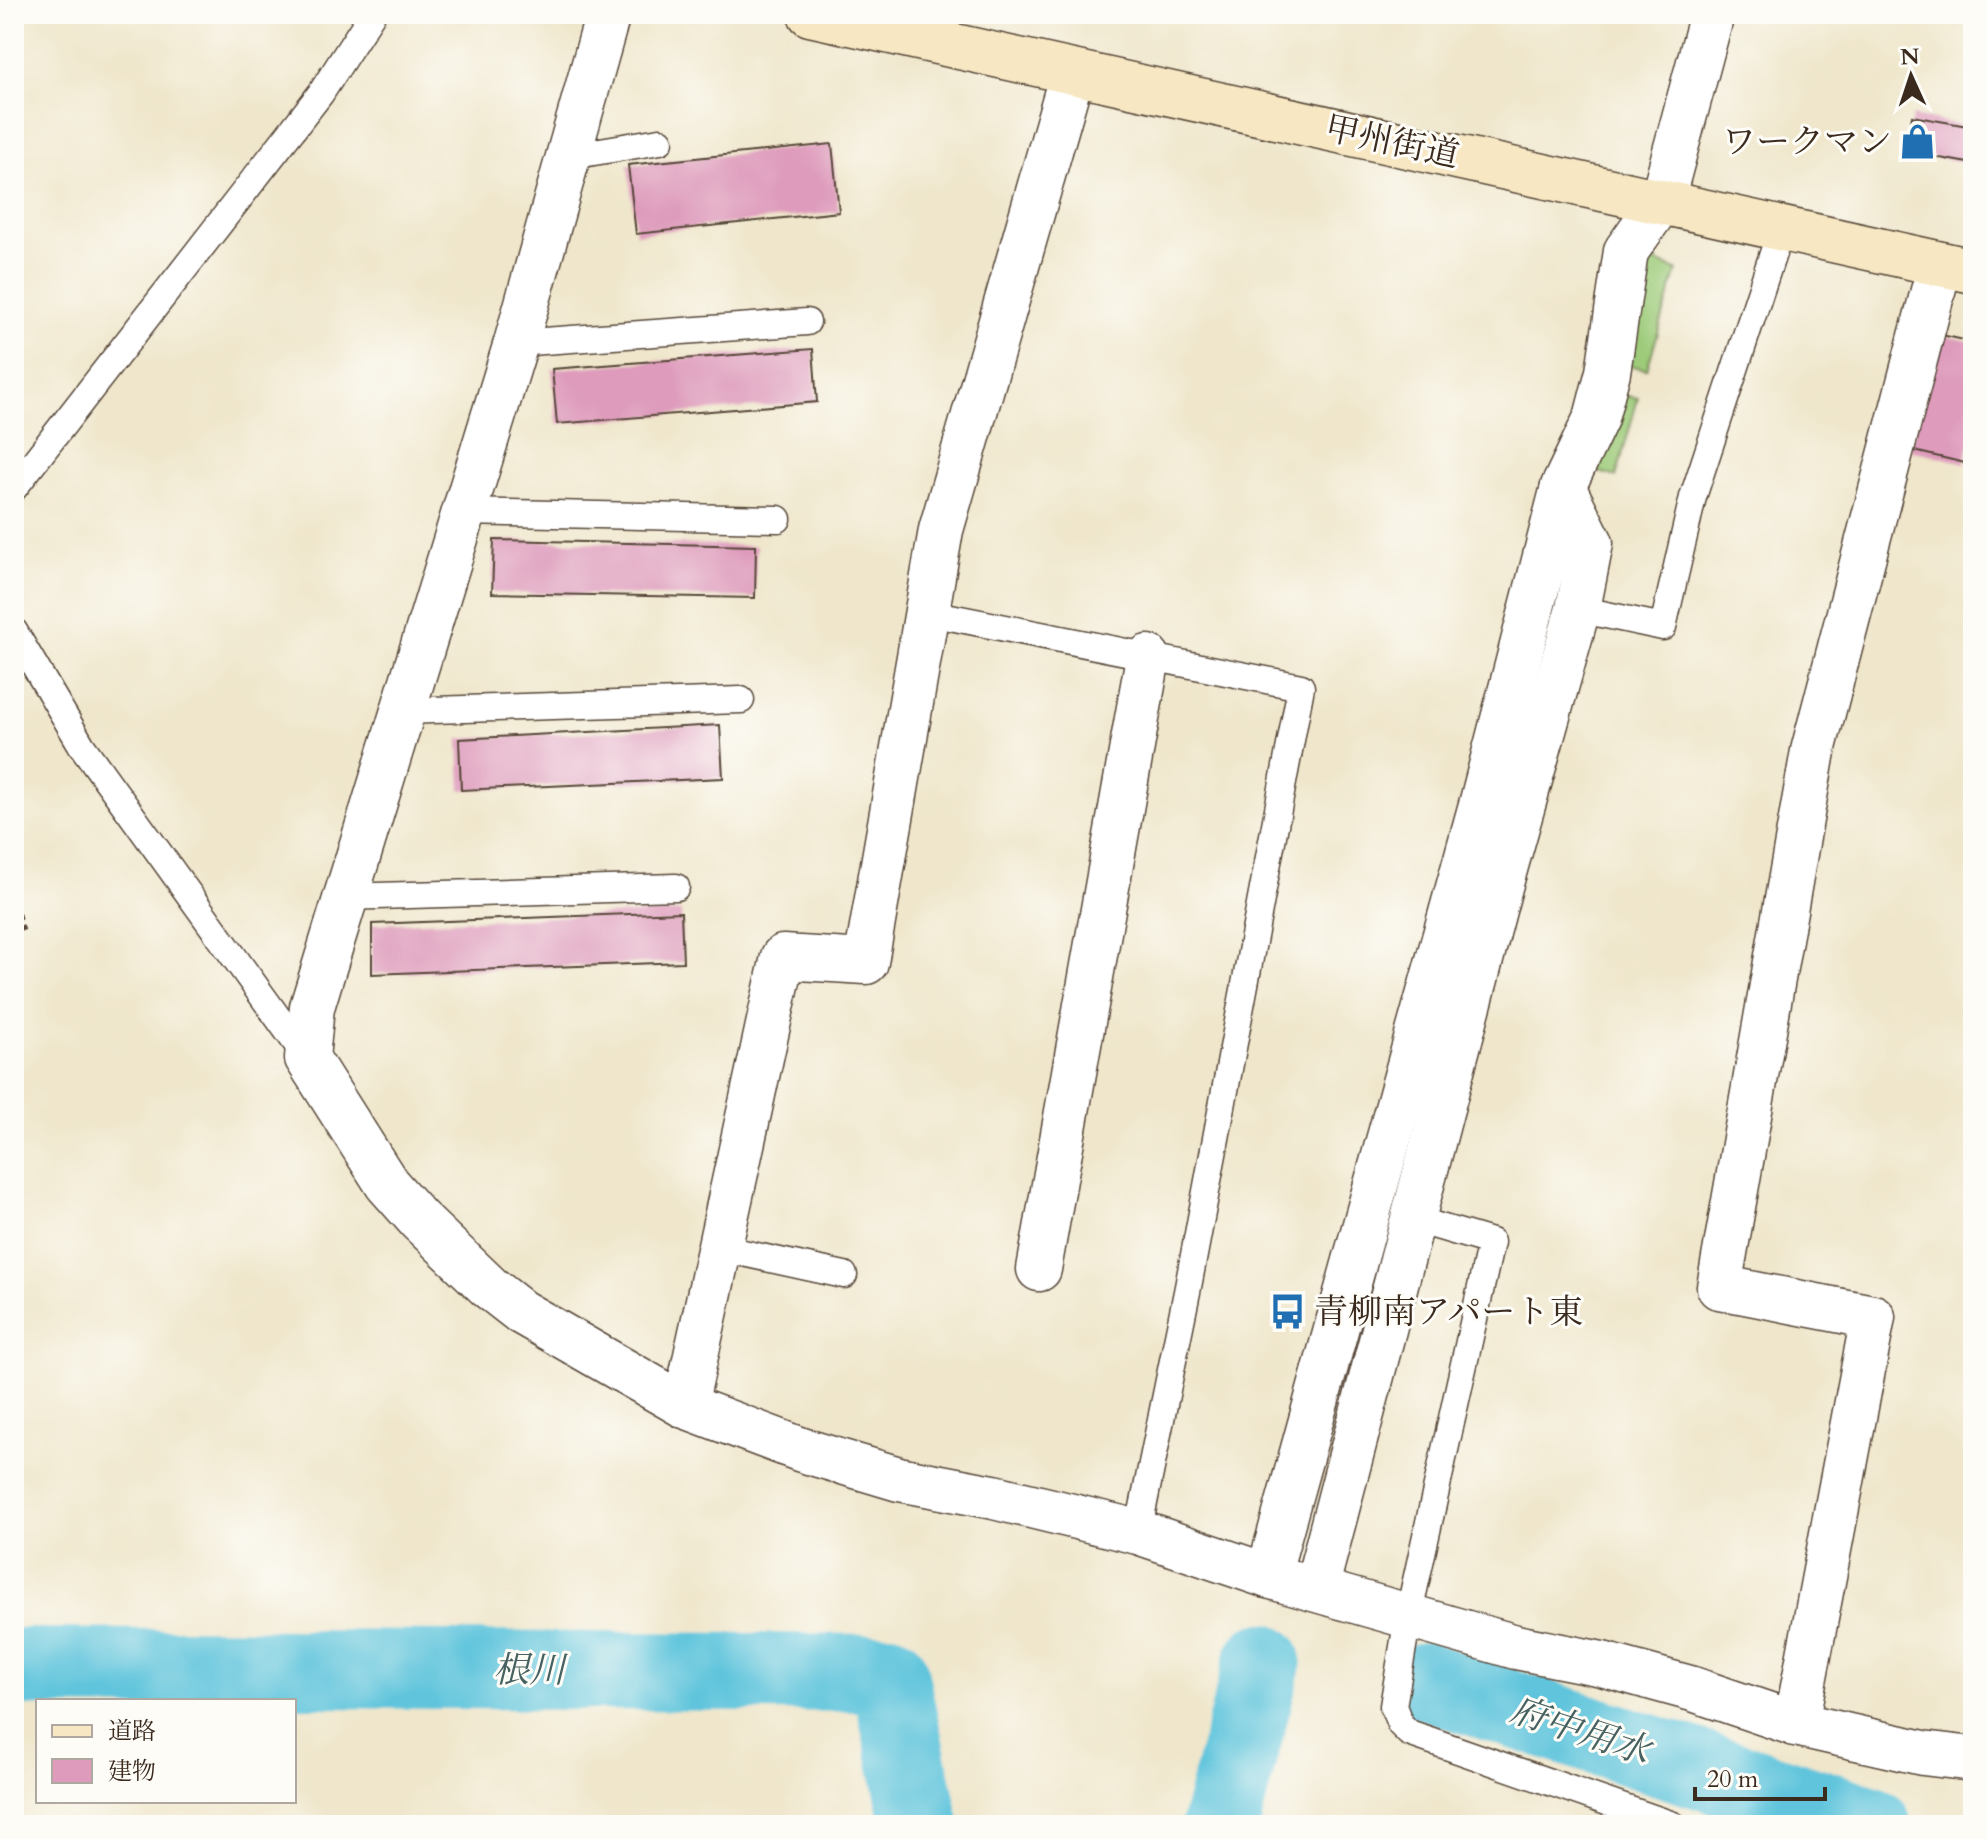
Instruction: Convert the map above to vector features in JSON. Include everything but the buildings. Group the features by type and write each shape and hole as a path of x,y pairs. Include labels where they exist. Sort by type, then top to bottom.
{"main road":[{"name":"甲州街道","path":"810,14 1072,74 1782,226 1957,268"}],"street":[{"path":"608,14 516,343 343,897 312,1007 307,1058 387,1184 450,1253 521,1312 685,1406 802,1450 899,1479 1138,1532 1268,1576 1408,1617 1516,1647 1602,1664 1693,1689 1796,1724 1923,1753 1973,1759"},
{"path":"1316,1589 1413,1219 1563,487 1596,418 1604,388 1626,251 1662,200 1712,14"},
{"path":"685,1406 783,957 866,962 941,530 1072,74"},
{"path":"1796,1724 1873,1317 1719,1287 1813,751 1957,268"},
{"path":"1268,1576 1480,882 1578,609 1591,543 1563,487"},
{"path":"1039,1269 1148,657"}],"lane":[{"path":"14,488 321,93 372,14"},
{"path":"570,156 660,141"},
{"path":"1578,609 1663,627 1693,497 1782,226"},
{"path":"516,343 807,322"},
{"path":"464,512 778,519"},
{"path":"925,612 1301,687 1188,1287 1138,1532"},
{"path":"14,631 82,746 307,1058"},
{"path":"402,711 741,700"},
{"path":"343,897 676,887"},
{"path":"1413,1219 1491,1242 1408,1617 1393,1706 1400,1724 1409,1733 1673,1825"},
{"path":"720,1248 844,1275"}],"path":[{"path":"14,902 23,931"}],"green space":[{"path":"1642,257 1677,270 1647,369 1623,364"},
{"path":"1617,394 1638,398 1616,477 1586,468"}],"waterway":[{"path":"1220,1825 1263,1662"},
{"name":"根川","path":"14,1667 889,1673 921,1825"},
{"name":"府中用水","path":"1425,1681 1872,1825"}],"place":[{"name":"ワークマン","path":"1918,142"},
{"name":"青柳南アパート東","path":"1288,1312"}]}
